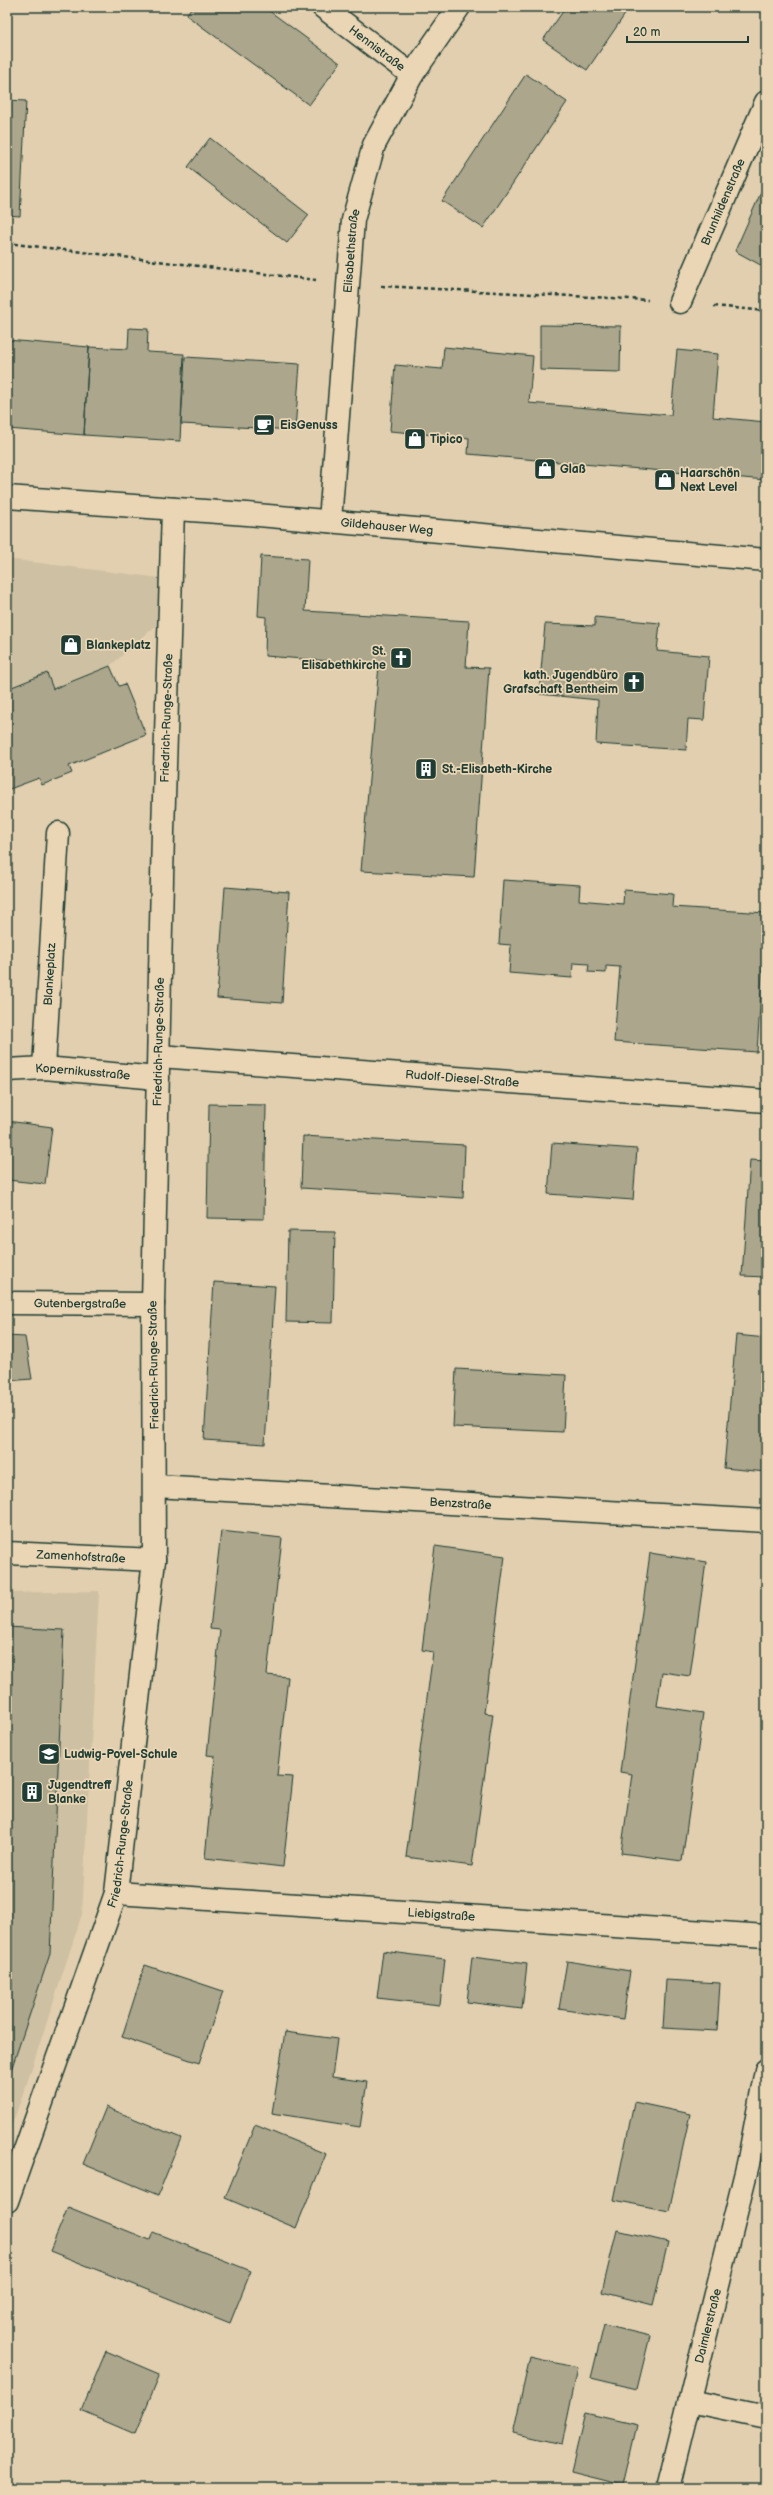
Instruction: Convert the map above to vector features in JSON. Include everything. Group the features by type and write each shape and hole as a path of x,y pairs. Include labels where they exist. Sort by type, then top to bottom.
{"street":[{"name":"Hennistraße","path":"323,7 412,75"},
{"name":"Elisabethstraße","path":"330,521 346,284 353,220 374,145 412,75 459,7"},
{"name":"Brunhildenstraße","path":"680,302 766,102"},
{"name":"Gildehauser Weg","path":"7,497 330,521 766,560"},
{"name":"Friedrich-Runge-Straße","path":"7,2201 116,1893 154,1560 155,1486 153,1304 163,823 173,509"},
{"name":"Blankeplatz","path":"44,1068 58,833"},
{"name":"Rudolf-Diesel-Straße","path":"159,1056 766,1101"},
{"name":"Kopernikusstraße","path":"7,1070 44,1068 158,1078"},
{"name":"Gutenbergstraße","path":"7,1303 153,1304"},
{"name":"Benzstraße","path":"155,1486 766,1521"},
{"name":"Zamenhofstraße","path":"7,1553 154,1560"},
{"name":"Liebigstraße","path":"116,1893 766,1936"},
{"name":"Daimlerstraße","path":"668,2488 690,2401 757,2166 766,2070"},
{"path":"690,2401 766,2417"}],"path":[{"path":"7,243 346,284 680,302 766,311"}],"shaded area":[{"name":"Blankeplatz","path":"7,559 160,578 159,623 110,666 53,689 7,689"},
{"name":"Ludwig-Povel-Schule","path":"99,1591 82,1914 26,2086 7,2138 7,1593"},
{"path":"7,2481 54,2488 7,2488"}],"building":[{"path":"192,7 264,7 340,63 309,105 186,15"},
{"path":"566,7 630,7 587,70 543,40"},
{"path":"526,74 567,102 483,228 442,201"},
{"path":"7,100 26,101 20,216 7,215"},
{"path":"210,138 309,215 287,243 188,167"},
{"path":"766,181 766,268 735,251"},
{"path":"540,325 621,326 620,372 540,370"},
{"path":"129,328 148,329 147,352 184,354 180,441 84,435 89,347 128,349"},
{"path":"7,340 89,347 84,435 7,429"},
{"path":"444,347 533,356 529,403 671,415 677,350 718,354 713,417 766,422 766,480 468,454 469,438 390,431 395,365 442,369"},
{"path":"185,357 300,364 295,430 181,424"},
{"name":"St.-Elisabeth-Kirche","path":"261,556 308,559 305,611 469,621 466,667 489,668 474,877 361,871 379,665 265,656 266,617 258,616"},
{"path":"595,617 660,623 657,651 709,656 704,720 688,719 686,750 596,744 598,700 539,694 545,624 595,626"},
{"path":"110,666 119,686 125,684 146,735 69,766 72,773 42,785 39,778 7,790 7,689 47,673 53,689"},
{"path":"503,880 580,885 579,900 623,904 624,890 673,894 672,907 766,913 757,1052 614,1042 620,967 606,966 606,973 588,972 589,964 573,963 572,978 509,973 511,945 499,944"},
{"path":"225,887 289,892 282,1003 217,998"},
{"path":"209,1104 266,1105 264,1219 207,1218"},
{"path":"7,1121 52,1127 45,1184 7,1180"},
{"path":"303,1136 465,1145 463,1198 301,1188"},
{"path":"552,1143 637,1149 633,1200 548,1194"},
{"path":"750,1160 766,1161 766,1277 742,1276"},
{"path":"288,1231 335,1232 333,1323 286,1322"},
{"path":"214,1282 275,1286 265,1444 204,1440"},
{"path":"736,1335 766,1338 766,1472 724,1468"},
{"path":"7,1336 25,1337 32,1379 7,1381"},
{"path":"456,1369 566,1375 563,1432 453,1427"},
{"path":"221,1531 282,1538 267,1675 288,1677 277,1776 293,1777 283,1867 205,1858 215,1756 207,1755 220,1630 210,1629"},
{"path":"435,1546 505,1556 484,1713 493,1714 472,1866 406,1857 433,1652 422,1650"},
{"path":"650,1553 706,1562 690,1676 662,1672 657,1706 703,1713 682,1861 621,1853 632,1774 620,1772"},
{"name":"Jugendtreff Blanke","path":"7,1627 64,1630 50,1954 7,2082"},
{"path":"383,1951 445,1959 440,2005 377,1998"},
{"path":"472,1957 527,1964 522,2009 467,2002"},
{"path":"567,1961 630,1971 623,2019 559,2009"},
{"path":"145,1965 223,1991 199,2063 122,2037"},
{"path":"666,1980 720,1983 717,2031 663,2028"},
{"path":"285,2032 337,2039 332,2077 367,2082 360,2127 272,2113"},
{"path":"634,2102 690,2114 669,2211 614,2200"},
{"path":"106,2107 181,2138 158,2195 83,2164"},
{"path":"255,2125 326,2154 296,2228 225,2198"},
{"path":"68,2207 150,2240 153,2232 251,2271 230,2323 50,2251"},
{"path":"617,2230 668,2242 653,2305 602,2292"},
{"path":"604,2325 650,2336 637,2389 591,2378"},
{"path":"106,2351 160,2374 135,2434 81,2411"},
{"path":"530,2357 578,2368 562,2444 513,2433"},
{"path":"585,2413 637,2425 623,2485 571,2472"}],"place":[{"name":"EisGenuss","path":"264,425"},
{"name":"Tipico","path":"415,439"},
{"name":"Glaß","path":"545,469"},
{"name":"Haarschön Next Level","path":"665,480"},
{"name":"Blankeplatz","path":"71,645"},
{"name":"St. Elisabethkirche","path":"401,658"},
{"name":"kath. Jugendbüro Grafschaft Bentheim","path":"634,682"},
{"name":"St.-Elisabeth-Kirche","path":"426,769"},
{"name":"Ludwig-Povel-Schule","path":"49,1754"},
{"name":"Jugendtreff Blanke","path":"32,1792"}]}
